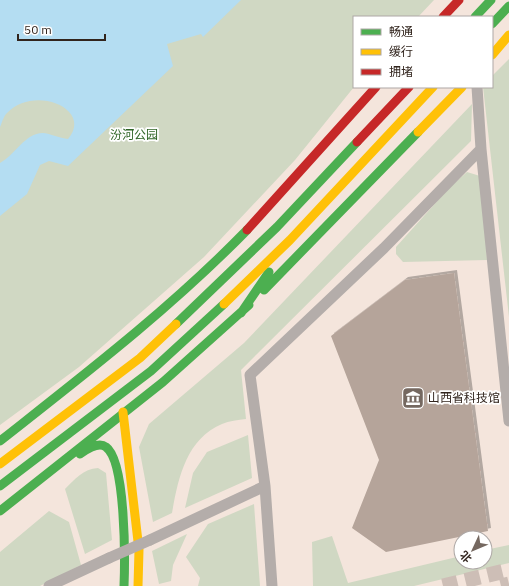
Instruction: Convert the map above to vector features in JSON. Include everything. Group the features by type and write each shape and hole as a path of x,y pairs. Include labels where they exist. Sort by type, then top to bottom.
{"main road":[{"path":"444,16 459,0"},
{"path":"476,16 491,0"},
{"path":"493,23 509,6"},
{"path":"493,54 509,35"},
{"path":"0,441 137,332 184,291 274,202 375,88"},
{"path":"0,464 140,358 193,310 277,227 408,88"},
{"path":"0,486 151,371 205,322 290,240 432,88"},
{"path":"0,511 123,412 163,382 241,313 384,165 461,88"},
{"path":"241,313 290,240"},
{"path":"123,412 138,536 138,586"},
{"path":"56,466 97,446 106,447 114,457 125,542 124,586"}],"street":[{"path":"477,88 481,149 509,421"},
{"path":"272,586 265,486 250,375 384,248 481,149"},
{"path":"49,586 265,486"}],"green space":[{"name":"汾河公园","path":"0,0 434,0 419,16 353,16 353,88 295,160 204,257 79,367 0,425"},
{"path":"509,59 509,317 483,88 493,88 493,75"},
{"path":"472,104 471,141 241,370 246,419 222,424 200,439 186,461 181,474 172,513 153,522 139,447 149,424 244,343"},
{"path":"467,172 480,176 482,179 487,260 403,262 396,254 396,247 450,187"},
{"path":"248,435 252,478 185,508 193,473 207,452"},
{"path":"98,468 106,473 112,540 85,554 65,489 84,472"},
{"path":"254,504 260,586 198,586 200,578 186,557 208,524"},
{"path":"49,511 69,522 81,565 40,586 0,586 0,552"},
{"path":"187,534 173,565 171,581 159,584 152,551"},
{"path":"332,536 348,583 453,558 453,570 480,570 414,586 313,586 312,542"},
{"path":"509,545 509,563 493,567 493,548"}],"water":[{"path":"0,0 241,0 203,37 201,34 167,44 173,66 68,166 49,161 40,165 27,194 0,216 0,163 25,140 37,134 43,133 68,139 74,128 73,118 67,110 57,104 45,101 32,101 18,105 7,113 0,127"}],"building":[{"name":"山西省科技馆","path":"454,273 488,530 453,530 453,538 386,552 352,528 379,460 331,336 405,280"}],"tunnel":[{"path":"443,586 509,570"},
{"path":"501,586 509,584"}],"traffic: fast":[{"path":"476,16 491,0"},
{"path":"493,23 509,6"},
{"path":"264,290 418,132"},
{"path":"176,324 277,227 357,142"},
{"path":"0,441 127,340 218,259 247,230"},
{"path":"241,313 269,272"},
{"path":"0,486 151,371 224,304"},
{"path":"0,511 163,382 249,305"},
{"path":"80,454 92,447 103,445 113,456 121,491 123,512 124,586"}],"traffic: slow":[{"path":"493,54 509,35"},
{"path":"224,304 290,240 432,88"},
{"path":"418,132 461,88"},
{"path":"0,464 140,358 176,324"},
{"path":"123,412 139,550 138,586"}],"traffic: jam":[{"path":"444,16 459,0"},
{"path":"247,230 375,88"},
{"path":"357,142 408,88"}],"place":[{"name":"山西省科技馆","path":"413,398"}]}
